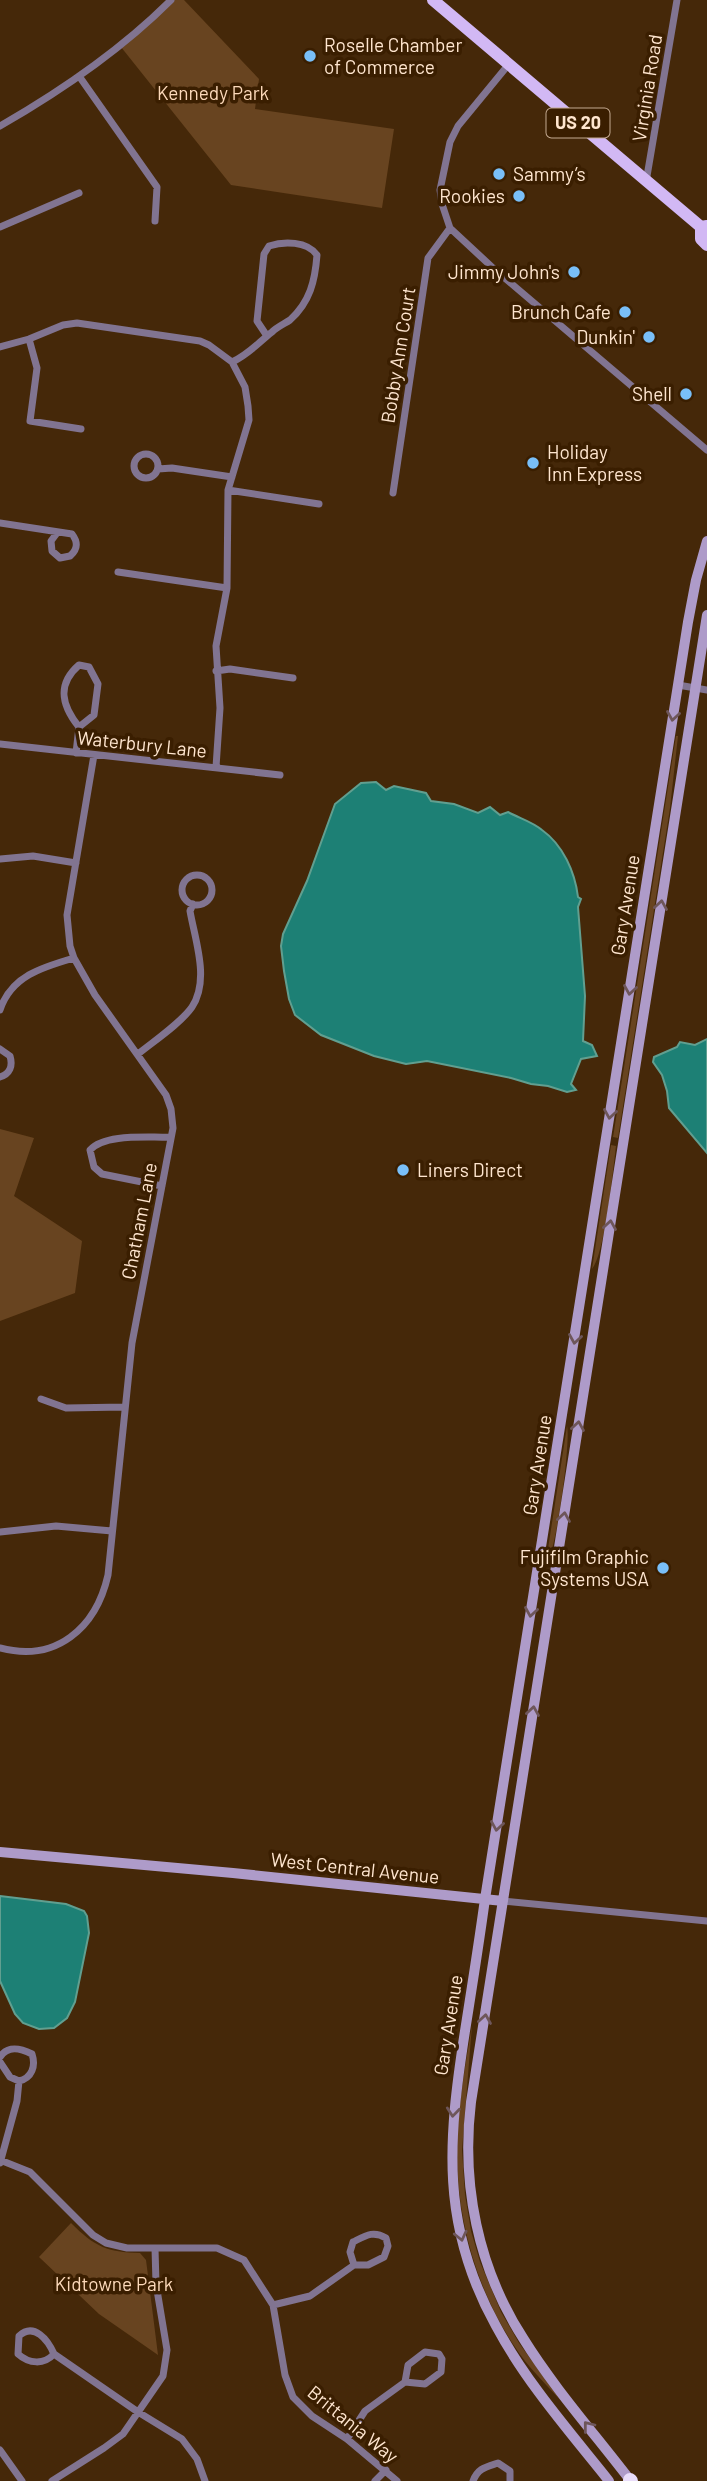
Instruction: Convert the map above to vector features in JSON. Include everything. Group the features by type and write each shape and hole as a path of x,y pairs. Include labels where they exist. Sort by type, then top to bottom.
{"main road":[{"name":"US 20","path":"433,0 646,182 704,227 701,239 707,245"},
{"name":"Gary Avenue","path":"609,2481 503,2340 474,2280 460,2235 452,2187 453,2114 678,685 696,580 707,541"},
{"name":"Gary Avenue","path":"630,2481 535,2357 516,2328 487,2265 476,2224 468,2170 469,2124 701,689 707,615"},
{"name":"West Central Avenue","path":"0,1852 503,1901"}],"street":[{"path":"0,126 79,76 134,34 171,0"},
{"name":"Virginia Road","path":"646,182 677,0"},
{"path":"509,64 458,126 450,142 440,190 450,228 511,284 707,450"},
{"path":"79,76 157,187 155,221"},
{"path":"0,227 79,193"},
{"name":"Bobby Ann Court","path":"393,493 428,258 450,228"},
{"path":"232,362 242,358 304,305 310,295 317,256 305,245 280,242 269,246 264,254 257,321 267,336"},
{"path":"0,347 63,325 83,323 200,341 232,362 247,392 249,419 228,490 227,588 217,628 216,671 220,709 216,767"},
{"path":"29,339 37,368 30,421 81,429"},
{"path":"158,469 172,468 232,477"},
{"path":"228,490 319,504"},
{"path":"0,523 57,533"},
{"path":"118,572 227,588"},
{"path":"76,753 79,727 65,706 64,685 79,665 89,667 98,684 94,715 79,727"},
{"path":"216,671 230,669 293,678"},
{"path":"678,685 701,689"},
{"name":"Waterbury Lane","path":"0,744 280,775"},
{"name":"Chatham Lane","path":"0,1648 40,1650 67,1640 89,1620 103,1595 108,1575 124,1407 136,1320 171,1138 172,1118 166,1095 95,995 74,958 68,931 67,915 94,755"},
{"path":"0,859 33,856 76,863"},
{"path":"191,876 201,876 209,881 211,894 206,901 193,904 185,898 183,888 191,876"},
{"path":"138,1054 191,1009 198,994 201,969 190,911 193,904"},
{"path":"0,1010 8,994 36,970 74,958"},
{"path":"0,1049 10,1056 11,1065 7,1073 0,1077"},
{"path":"162,1186 102,1174 94,1167 90,1150 95,1144 107,1139 171,1138"},
{"path":"41,1398 66,1408 124,1407"},
{"path":"0,1532 56,1526 112,1531"},
{"name":"West Central Avenue","path":"503,1901 707,1921"},
{"path":"12,2048 32,2054 35,2062 31,2075 19,2081 10,2077 0,2060 4,2051 12,2048"},
{"path":"0,2161 17,2101 19,2081"},
{"name":"Brittania Way","path":"0,2161 30,2172 93,2235 106,2243 127,2248 202,2247 231,2252 248,2264 273,2305 285,2375 293,2397 312,2416 347,2439 397,2481"},
{"path":"273,2305 310,2296 354,2266 368,2265 384,2256 388,2246 386,2238 370,2233 353,2242 350,2252 354,2266"},
{"path":"52,2481 122,2434 163,2376 167,2357 156,2284 155,2248"},
{"path":"54,2354 41,2362 24,2360 18,2354 19,2336 23,2332 37,2332 50,2344 54,2354 182,2439 197,2459 205,2481"},
{"path":"347,2439 365,2411 405,2382 425,2384 441,2372 442,2359 439,2354 425,2352 408,2365 405,2382"},
{"path":"0,2450 22,2481"},
{"path":"473,2481 481,2469 498,2463 510,2471 510,2481"},
{"path":"375,2481 387,2470"}],"green space":[{"name":"Kennedy Park","path":"175,0 184,0 259,79 255,109 394,129 382,208 231,185 121,47"},
{"path":"676,736 670,808 618,1138 613,1137"},
{"path":"0,1129 34,1138 14,1196 82,1241 75,1293 0,1321"},
{"path":"611,1145 616,1146 608,1211 601,1247 592,1269"},
{"path":"567,1426 562,1498 554,1543 545,1568"},
{"path":"472,2025 462,2150 471,2231 480,2262 501,2312 519,2343 560,2400 525,2361 502,2325 480,2279 465,2229 458,2178 457,2137"},
{"name":"Kidtowne Park","path":"71,2223 102,2247 140,2253 146,2260 158,2355 99,2314 39,2257"}],"water":[{"path":"376,782 386,790 394,786 426,793 431,801 454,804 478,813 490,807 500,815 508,812 538,827 562,851 581,899 578,907 585,996 583,1041 592,1045 597,1056 581,1059 571,1084 576,1090 567,1092 427,1061 406,1064 374,1056 321,1035 295,1015 284,971 281,946 283,934 307,881 335,804 361,783"},
{"path":"707,1039 707,1153 669,1108 662,1075 653,1062 654,1057 677,1047 680,1042 695,1045"},
{"path":"0,1896 66,1904 84,1911 87,1916 89,1933 75,2002 67,2018 54,2028 39,2029 23,2023 15,2014 0,1981"}],"place":[{"name":"Roselle Chamber of Commerce","path":"310,56"},
{"name":"Sammy’s","path":"499,174"},
{"name":"Rookies","path":"519,196"},
{"name":"Jimmy John's","path":"574,272"},
{"name":"Brunch Cafe","path":"625,312"},
{"name":"Dunkin'","path":"649,337"},
{"name":"Shell","path":"686,394"},
{"name":"Holiday Inn Express","path":"533,463"},
{"name":"Liners Direct","path":"403,1170"},
{"name":"Fujifilm Graphic Systems USA","path":"663,1568"}]}
